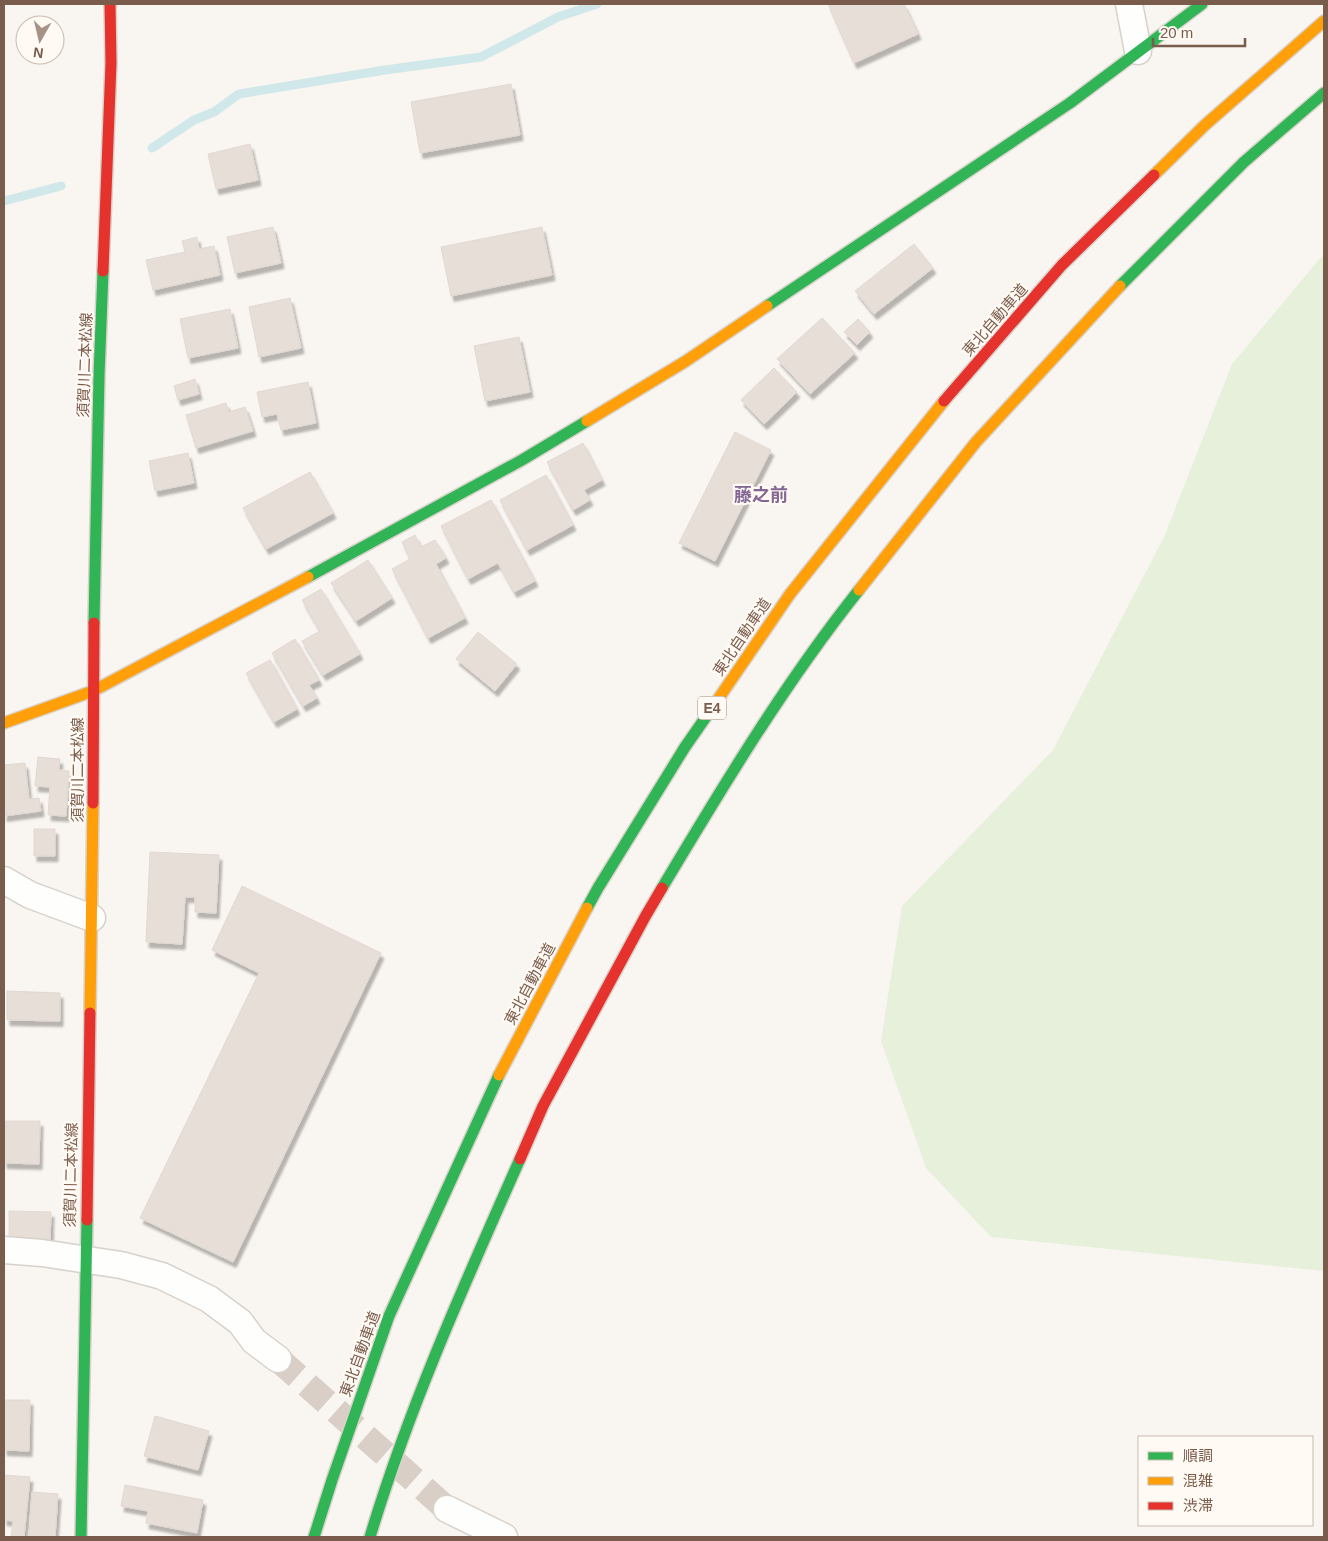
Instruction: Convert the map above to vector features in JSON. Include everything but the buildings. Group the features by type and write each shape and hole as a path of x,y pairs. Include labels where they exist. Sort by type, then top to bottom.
{"main road":[{"name":"須賀川二本松線","path":"81,1537 92,918 93,690 99,376 111,63 110,4"},
{"path":"4,723 93,690 370,544 522,460 686,361 1070,103 1138,50 1202,4"},
{"name":"東北自動車道","path":"314,1537 389,1316 494,1084 598,888 685,747 790,594 937,409 1062,265 1205,124 1324,21"},
{"path":"370,1537 382,1497 444,1334 543,1106 645,917 733,770 830,626 976,442 1108,298 1244,162 1324,93"}],"street":[{"path":"1129,4 1138,50"},
{"path":"4,880 30,895 92,918"},
{"path":"4,1250 42,1253 121,1265 162,1276 209,1299 240,1322 254,1341 278,1359"},
{"path":"447,1509 478,1532 504,1537"}],"green space":[{"path":"1324,255 1324,1271 991,1237 926,1168 881,1041 902,906 1053,750 1164,537 1232,364"}],"waterway":[{"path":"152,148 194,120 214,112 239,94 385,70 481,57 558,17 597,4"},
{"path":"4,201 61,186"}],"tunnel":[{"path":"278,1359 447,1509"}],"traffic: fast":[{"path":"767,306 1070,103 1202,4"},
{"path":"1120,286 1244,162 1324,93"},
{"path":"94,623 103,271"},
{"path":"308,577 522,460 587,421"},
{"path":"662,888 780,698 859,590"},
{"path":"587,908 685,747 708,714"},
{"path":"314,1537 389,1316 499,1075"},
{"path":"370,1537 385,1489 420,1393 520,1159"},
{"path":"81,1537 87,1220"}],"traffic: slow":[{"path":"1154,175 1205,125 1324,21"},
{"path":"859,590 976,442 1120,286"},
{"path":"587,421 686,361 767,306"},
{"path":"708,714 790,594 944,401"},
{"path":"4,723 93,691 308,577"},
{"path":"90,1013 93,803"},
{"path":"499,1075 587,908"}],"traffic: jam":[{"path":"103,271 111,63 110,4"},
{"path":"944,401 1062,265 1154,175"},
{"path":"93,803 94,623"},
{"path":"520,1159 543,1106 662,888"},
{"path":"87,1220 90,1013"}],"district":[{"name":"藤之前","path":"761,495"}]}
